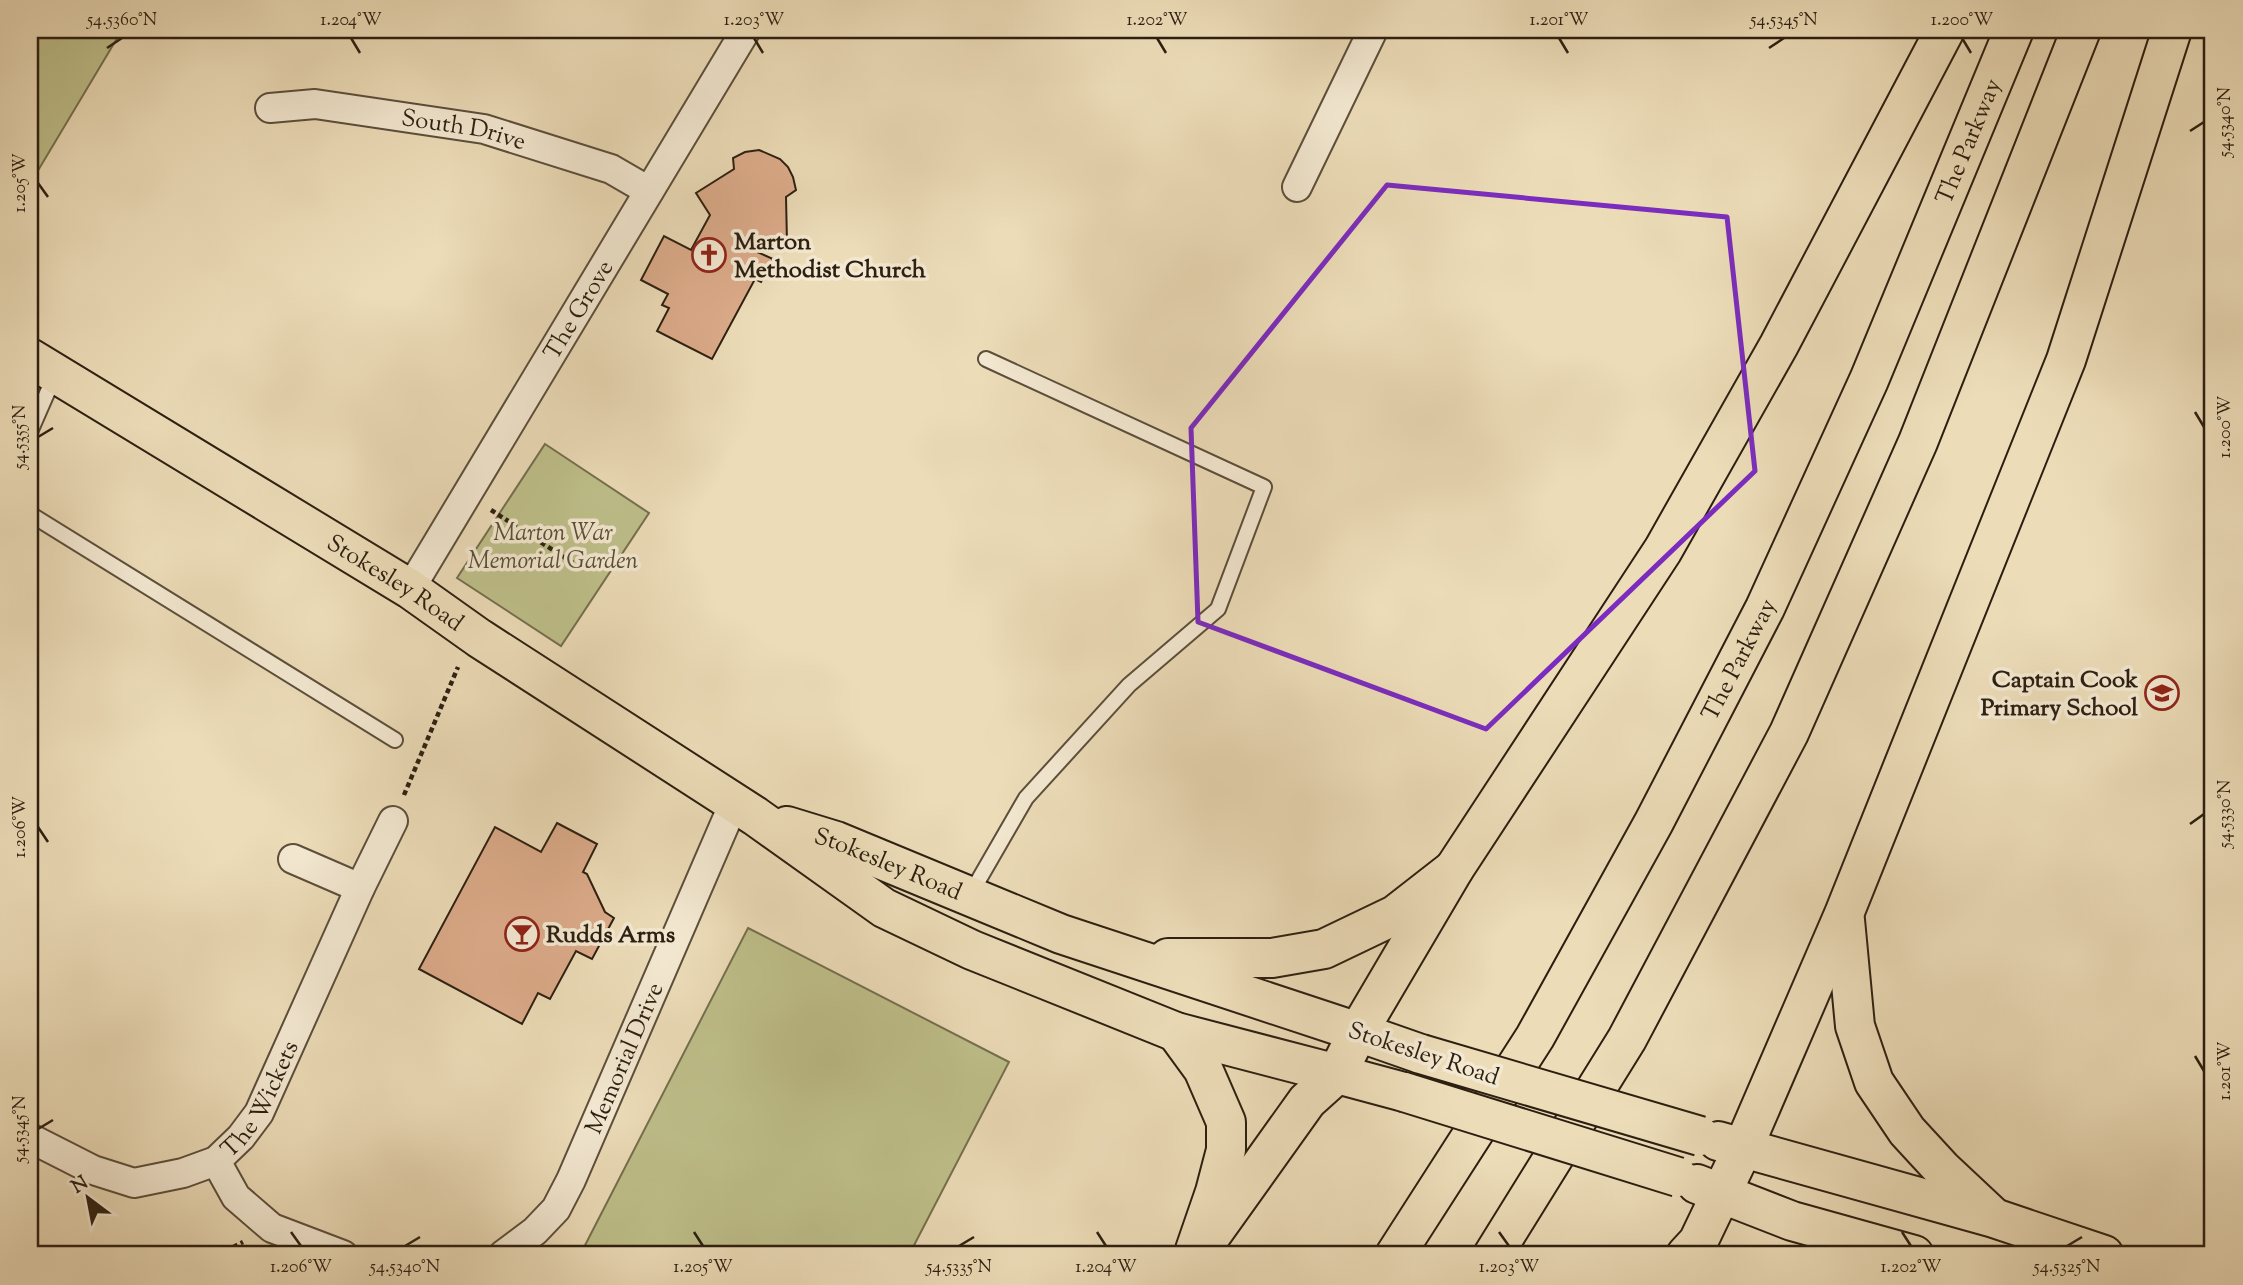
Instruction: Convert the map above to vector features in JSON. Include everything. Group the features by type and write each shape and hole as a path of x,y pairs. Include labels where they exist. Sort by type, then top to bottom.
{"main road":[{"path":"1195,1255 1307,1101 1337,1074 1358,1032 1454,869 1663,550 1779,345 1945,30"},
{"name":"The Parkway","path":"1395,1255 1535,1038 1654,822 1765,608 1869,380 2014,30"},
{"path":"1493,1255 1627,1040 1789,733 1919,442 2081,30"},
{"path":"1686,1255 1698,1242 1743,1148 1844,914 2066,360 2172,30"},
{"name":"Stokesley Road","path":"43,366 410,589 479,638 745,810 884,908 972,950 1176,1032 1404,1092 1678,1177 1792,1221 1914,1255"},
{"name":"Stokesley Road","path":"745,810 836,841 1061,934 1421,1054 1699,1136 1994,1218 2104,1255"},
{"path":"1131,958 1272,958 1324,949 1395,915 1454,869"},
{"path":"1844,914 1855,1026 1874,1082 1907,1131 1942,1169 1994,1218"},
{"path":"1176,1032 1203,1069 1226,1122 1226,1150 1195,1255"}],"street":[{"name":"The Grove","path":"410,589 746,30"},
{"path":"1297,187 1373,30"},
{"name":"South Drive","path":"270,108 315,104 484,129 611,169 649,191"},
{"name":"Memorial Drive","path":"503,1255 535,1231 556,1209 745,810"},
{"name":"The Wickets","path":"30,1138 93,1170 134,1183 183,1173 215,1161 241,1137 259,1113 393,821"},
{"path":"293,859 360,888"},
{"path":"215,1161 236,1197 272,1228 343,1255"}],"lane":[{"path":"970,896 1026,798 1129,685 1217,608 1264,488 986,359"},
{"path":"30,432 43,366"},
{"path":"30,514 395,740"}],"path":[{"path":"467,495 572,563"},
{"path":"393,821 457,668 479,638"}],"highlighted area":[{"path":"1387,185 1727,217 1755,471 1486,729 1198,622 1191,428"}],"green space":[{"path":"30,30 122,30 30,184"},
{"name":"Marton War Memorial Garden","path":"545,444 649,513 561,646 457,578"},
{"path":"748,928 1009,1062 909,1255 580,1255"}],"building":[{"name":"Marton Methodist Church","path":"759,150 780,159 793,177 796,190 786,197 787,242 760,242 755,251 773,259 761,282 755,279 712,359 657,331 669,308 662,305 668,294 641,280 664,236 691,250 710,215 696,193 734,169 733,158 745,152"},
{"name":"Rudds Arms","path":"557,823 597,844 583,872 587,874 605,912 614,918 592,959 576,951 550,999 538,993 522,1024 419,969 495,827 541,852"}],"place":[{"name":"Marton Methodist Church","path":"709,255"},
{"name":"Captain Cook Primary School","path":"2162,693"},
{"name":"Rudds Arms","path":"522,934"}]}
